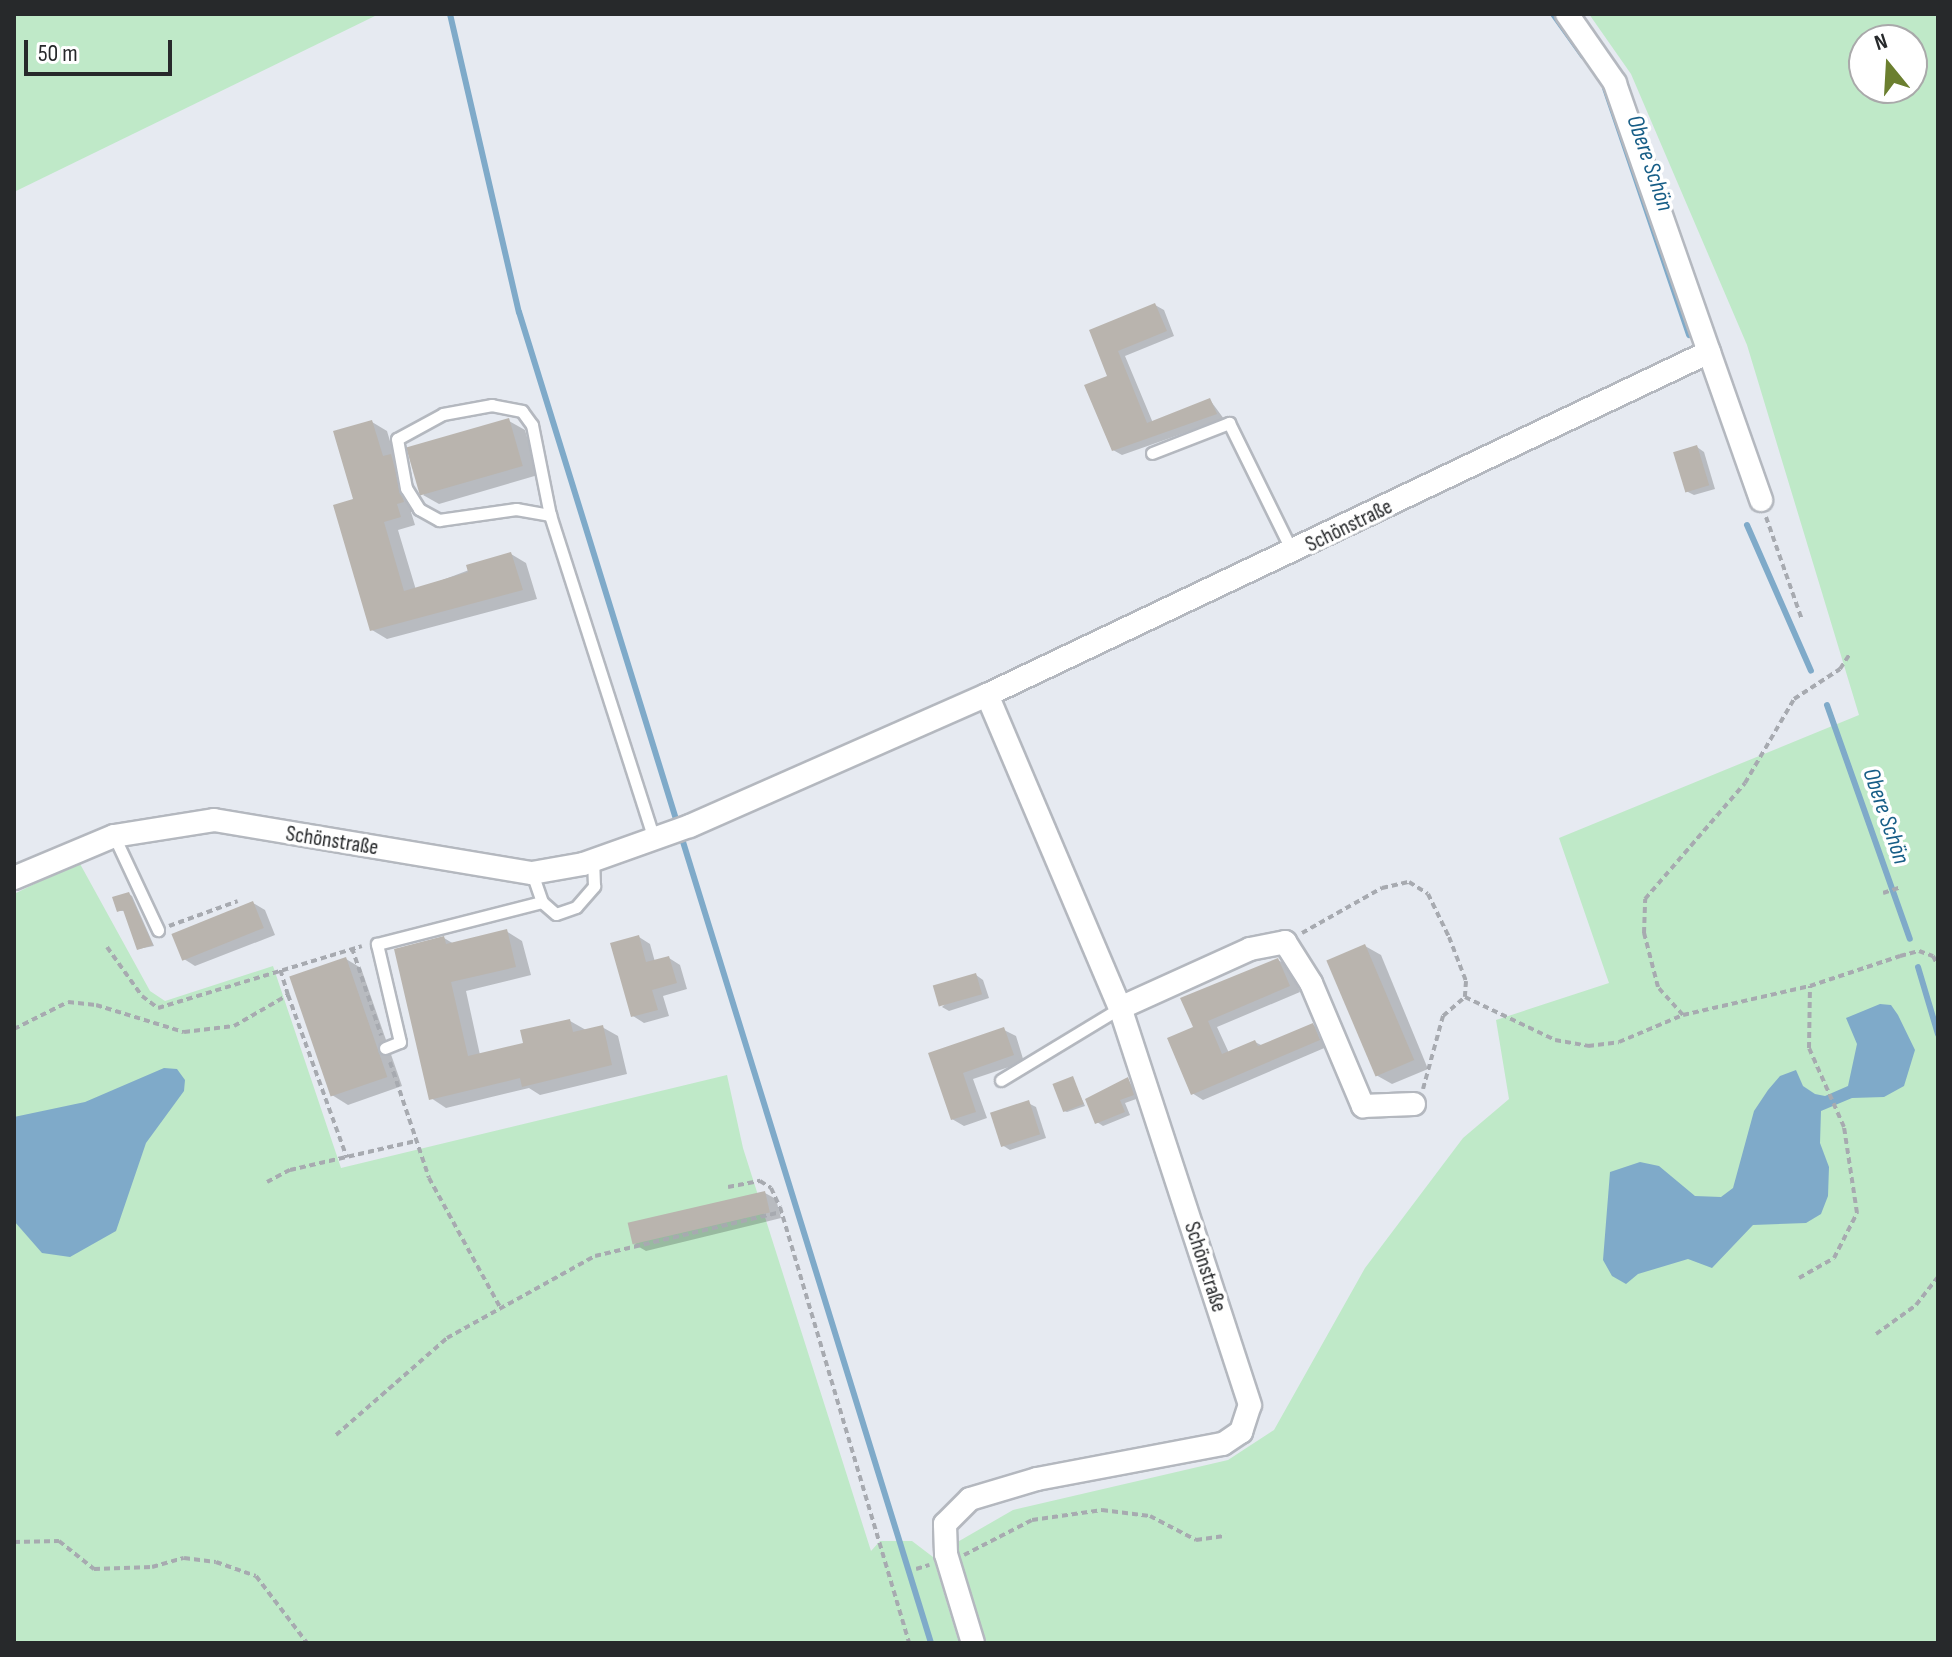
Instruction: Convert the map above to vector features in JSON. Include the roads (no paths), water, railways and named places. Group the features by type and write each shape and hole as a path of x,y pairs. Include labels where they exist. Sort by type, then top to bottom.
{"street":[{"path":"1567,14 1615,83 1761,500"},
{"name":"Schönstraße","path":"14,878 114,836 214,820 532,873 593,861 690,826 987,695 1293,553 1709,352"},
{"name":"Schönstraße","path":"973,1643 948,1560 945,1524 970,1499 1037,1479 1223,1444 1241,1432 1250,1405 1120,1008 987,695"},
{"path":"1120,1008 1250,949 1285,942 1311,983 1363,1106 1414,1104"}],"lane":[{"path":"550,515 516,509 439,520 419,509 406,488 397,439 443,414 492,405 522,411 532,425 550,515 661,836"},
{"path":"1152,453 1229,423 1293,553"},
{"path":"114,836 158,930"},
{"path":"532,873 542,902 556,914 576,907 594,886 593,861"},
{"path":"385,1048 400,1042 377,944 542,902"},
{"path":"1001,1080 1120,1008"}],"water":[{"path":"1880,1004 1891,1005 1915,1050 1904,1086 1884,1097 1852,1098 1821,1111 1820,1143 1829,1167 1828,1196 1821,1214 1806,1223 1753,1225 1712,1268 1688,1259 1638,1274 1626,1284 1612,1276 1603,1260 1610,1172 1640,1162 1659,1166 1695,1196 1721,1197 1733,1188 1754,1111 1768,1090 1780,1076 1796,1070 1803,1086 1815,1094 1825,1096 1848,1086 1857,1044 1846,1018"},
{"path":"164,1068 177,1069 185,1080 184,1091 146,1143 116,1231 70,1257 42,1253 14,1221 14,1117 85,1102"}],"waterway":[{"path":"450,14 519,312 931,1643"},
{"name":"Obere Schön","path":"1553,14 1583,56"},
{"name":"Obere Schön","path":"1605,88 1689,335"},
{"name":"Obere Schön","path":"1747,525 1811,671"},
{"name":"Obere Schön","path":"1827,705 1910,939"},
{"name":"Obere Schön","path":"1918,967 1938,1034"}]}
